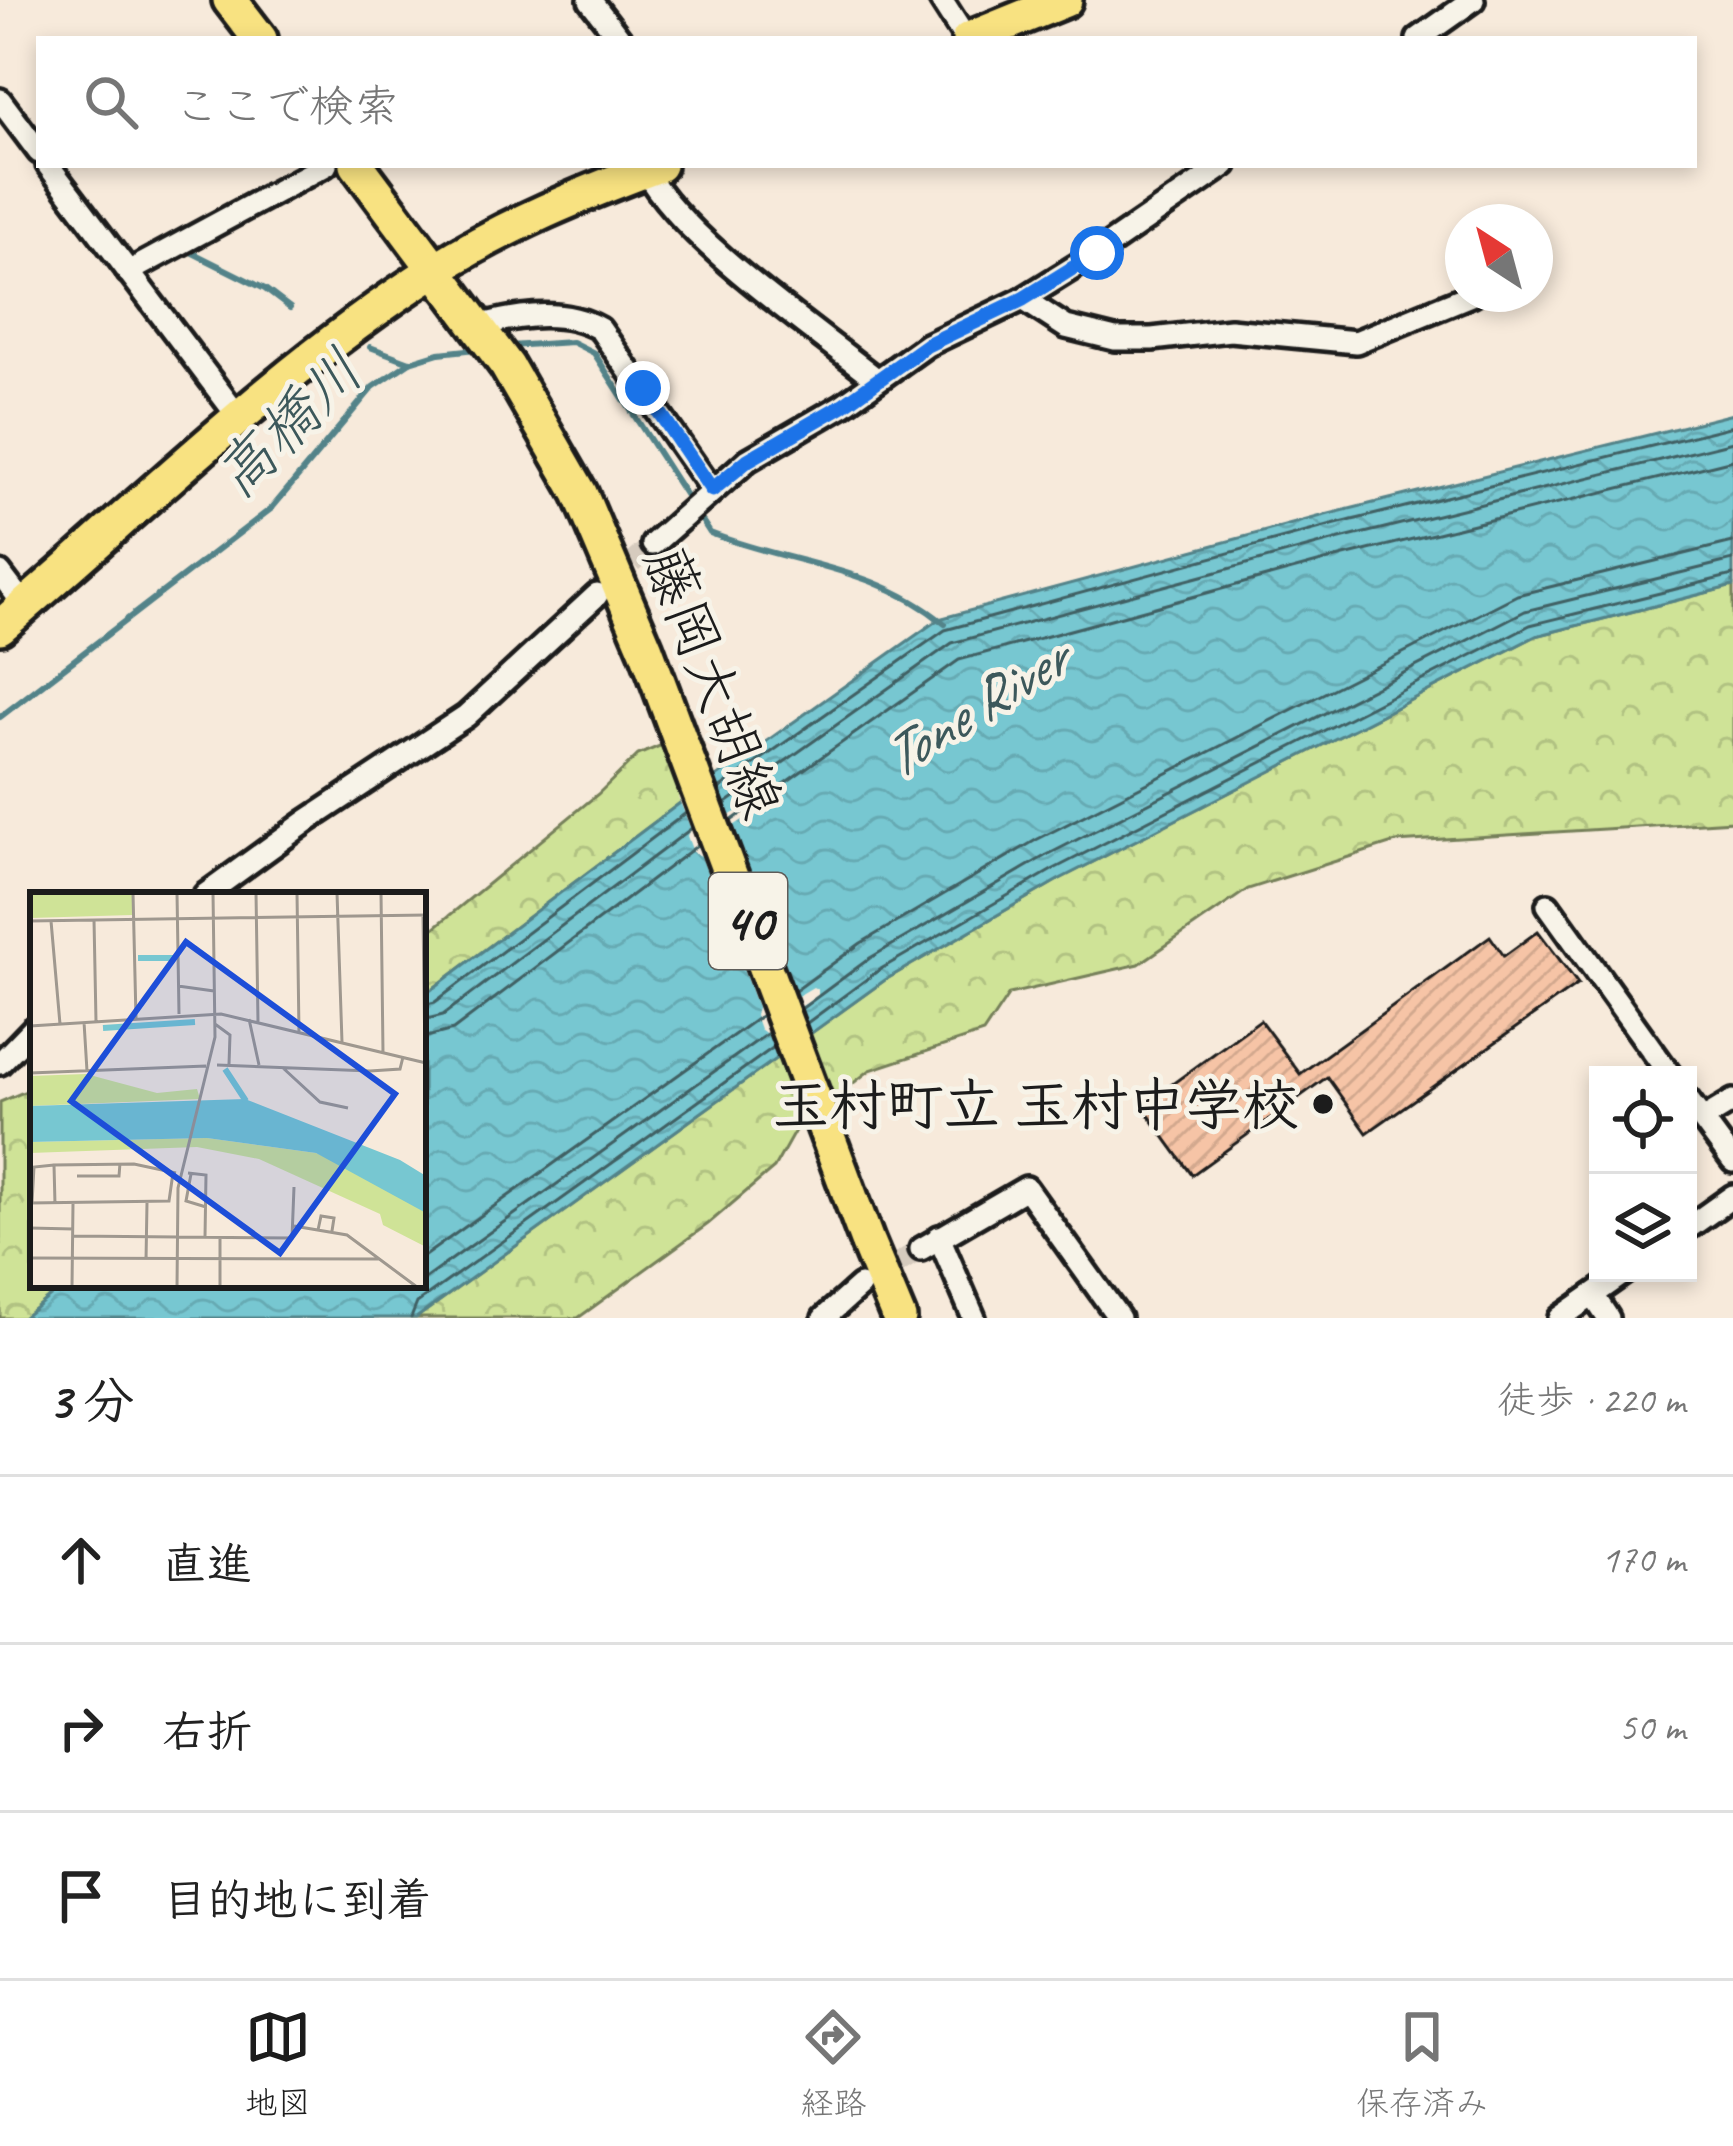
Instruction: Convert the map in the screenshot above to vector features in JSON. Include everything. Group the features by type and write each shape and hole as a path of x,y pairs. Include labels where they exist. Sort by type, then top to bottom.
{"main road":[{"path":"230,0 258,36"},
{"path":"975,36 1065,0"},
{"name":"40","path":"359,168 481,329"},
{"path":"12,616 334,341 436,270 539,213 652,168"},
{"name":"藤岡大胡線","path":"481,329 580,493 646,649 899,1318"}],"street":[{"path":"590,0 618,36"},
{"path":"940,0 966,36"},
{"path":"1422,36 1473,0"},
{"path":"0,100 36,148"},
{"path":"50,168 240,419"},
{"path":"128,272 320,168"},
{"path":"652,168 657,192 701,235 876,379"},
{"path":"653,544 748,460 843,405 927,345 1023,299 1220,168"},
{"path":"1023,299 1066,327 1114,339 1230,330 1356,342 1445,305"},
{"path":"481,329 555,316 582,320 600,329 707,495"},
{"path":"0,573 12,616"},
{"path":"209,892 466,716 597,595"},
{"path":"1548,904 1664,1066"},
{"path":"0,1063 30,1032"},
{"path":"1703,1119 1733,1102"},
{"path":"1697,1111 1733,1161"},
{"path":"974,1318 930,1243 1026,1188 1119,1318"},
{"path":"1697,1222 1733,1196"},
{"path":"1560,1318 1611,1282"},
{"path":"836,1314 860,1286"},
{"path":"1593,1295 1608,1318"}],"green space":[{"path":"1733,586 1733,821 1396,842 1248,889 1139,964 1009,994 983,1033 870,1070 797,1127 774,1168 708,1224 578,1318 416,1318 885,980 1058,880 1536,636"},
{"path":"674,740 692,794 426,994 426,935 598,794 638,755"},
{"path":"30,1089 30,1288 60,1288 23,1318 0,1318 0,1102"}],"water":[{"name":"Tone River","path":"1733,414 1733,586 1536,636 1058,880 885,980 416,1318 23,1318 60,1288 426,1288 426,994 692,794 939,619 1329,514"}],"pier":[{"path":"706,777 722,820 744,807 750,809 749,816 726,831 791,1000 813,987 818,990 818,996 794,1011 807,1046 780,1066 768,1035 760,1029 757,1007 701,856 693,852 687,836 690,827 678,797"}],"building":[{"path":"1538,931 1578,984 1367,1133 1327,1077 1192,1175 1142,1106 1260,1020 1300,1074 1490,936 1504,956"}],"waterway":[{"path":"185,249 265,289 290,308"},
{"name":"高橋川","path":"509,346 572,342 594,353 710,533 890,589 945,624"},
{"path":"370,347 410,362"},
{"name":"高橋川","path":"0,717 272,508 373,387 410,362 477,349"}],"tunnel":[{"path":"609,584 653,544"},
{"path":"871,1280 921,1249"}],"place":[{"name":"玉村町立 玉村中学校","path":"1323,1104"}],"route":[{"path":"643,388 712,490 748,460 843,405 927,345 1023,299 1097,253"}]}
